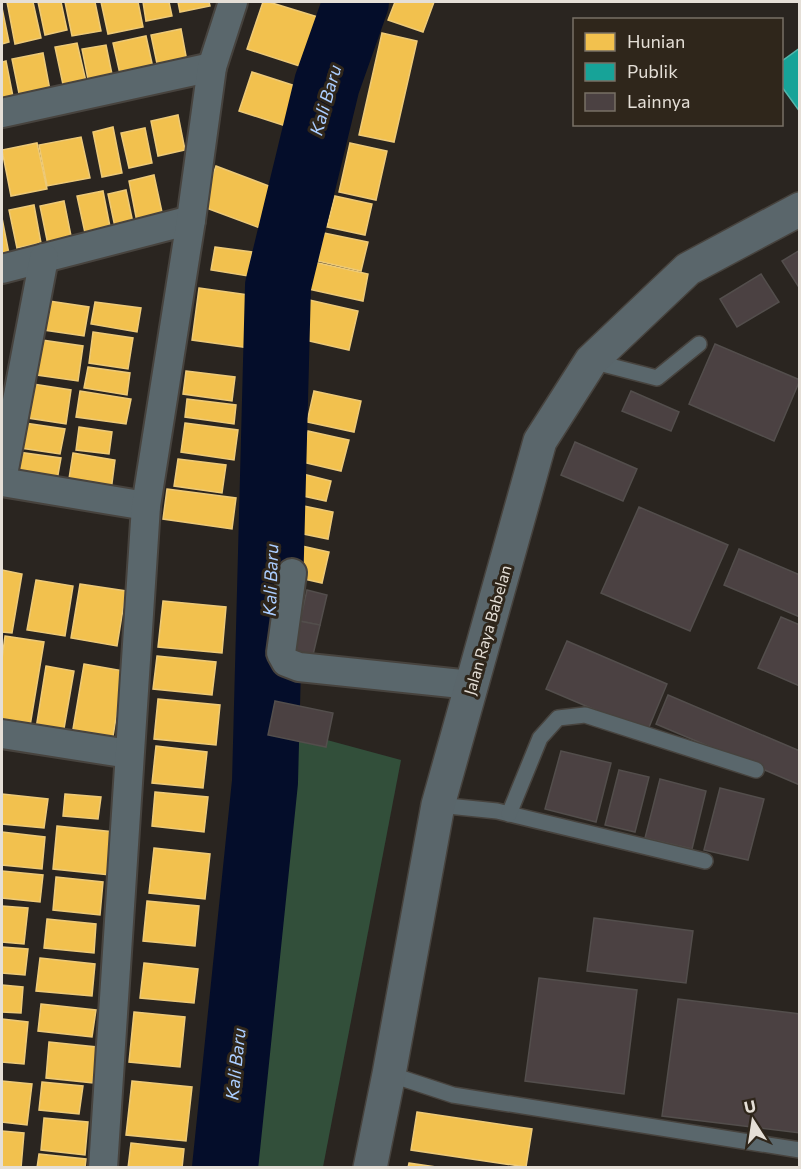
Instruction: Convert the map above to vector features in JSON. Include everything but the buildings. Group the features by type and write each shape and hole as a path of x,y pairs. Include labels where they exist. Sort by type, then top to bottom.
{"main road":[{"name":"Jalan Raya Babelan","path":"370,1167 438,805 540,441 591,362 688,268 800,209"}],"street":[{"path":"103,1167 146,506 191,220 212,67 233,2"},
{"path":"2,113 212,67"},
{"path":"2,268 191,220"},
{"path":"44,258 2,481 146,506"},
{"path":"292,573 281,653 286,662 299,667 471,685"},
{"path":"2,734 129,754"}],"lane":[{"path":"591,362 657,378 699,344"},
{"path":"509,814 540,738 558,718 585,715 756,770"},
{"path":"438,805 497,811 705,861"},
{"path":"389,1074 453,1095 800,1150"}],"green space":[{"path":"290,730 401,760 323,1167 247,1168"}],"waterway":[{"name":"Kali Baru","path":"225,1168 265,782 278,286 327,84 356,2"}]}
